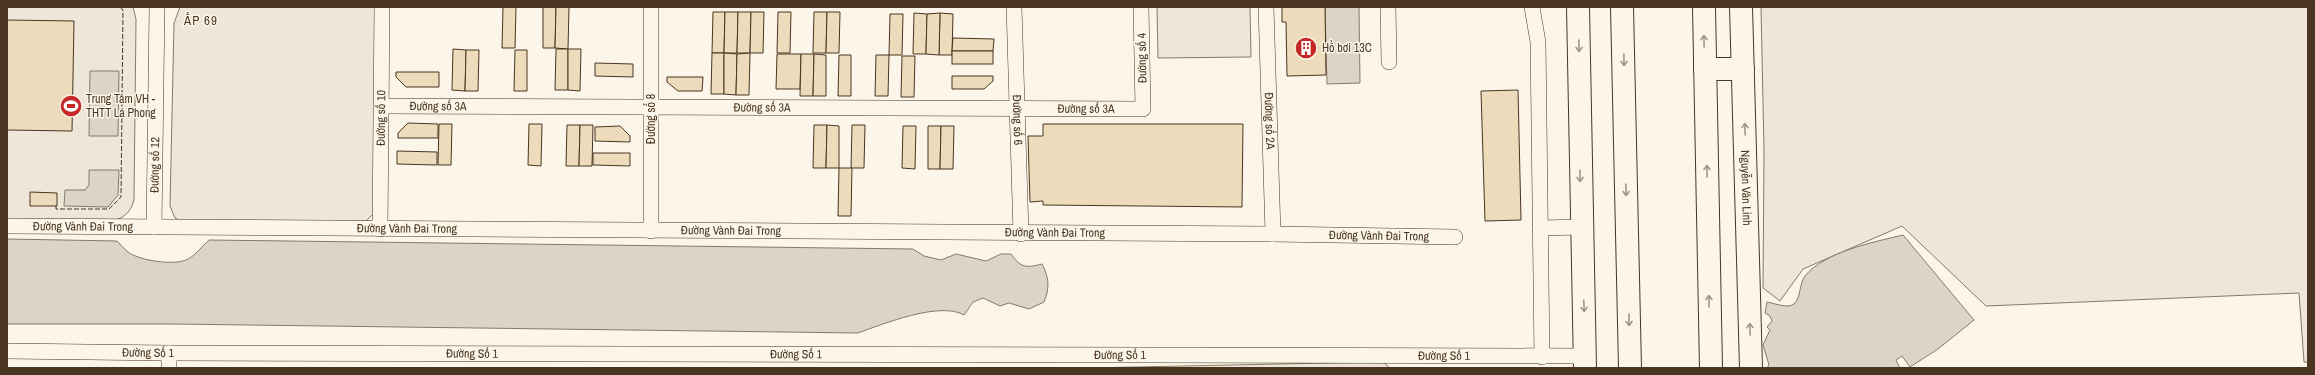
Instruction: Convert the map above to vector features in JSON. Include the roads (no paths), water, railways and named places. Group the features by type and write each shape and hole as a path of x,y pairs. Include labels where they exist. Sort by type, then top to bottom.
{"main road":[{"path":"1578,7 1581,227 1585,362"},
{"path":"1622,7 1630,368"},
{"path":"1704,7 1711,368"},
{"name":"Nguyễn Văn Linh","path":"1742,7 1751,368"},
{"path":"1705,69 1743,70"}],"street":[{"name":"Đường số 12","path":"154,227 157,7"},
{"name":"Đường số 10","path":"380,229 382,7"},
{"name":"Đường số 8","path":"650,231 652,7"},
{"name":"Đường số 6","path":"1014,7 1020,234"},
{"name":"Đường số 4","path":"1141,7 1143,109"},
{"name":"Đường số 2A","path":"1266,7 1273,234"},
{"path":"1388,7 1390,62"},
{"path":"1532,7 1538,42 1542,357"},
{"name":"Đường số 3A","path":"381,106 1143,109"},
{"name":"Đường Vành Đai Trong","path":"7,226 1020,234 1273,234 1455,237"},
{"path":"1540,228 1581,227"},
{"name":"Đường Số 1","path":"7,351 169,360 1400,363 1542,357 1585,362"}],"place":[{"name":"Hồ bơi 13C","path":"1306,48"},
{"name":"Trung Tâm VH - THTT Lá Phong","path":"71,106"}],"district":[{"name":"ẤP 69","path":"201,20"}]}
